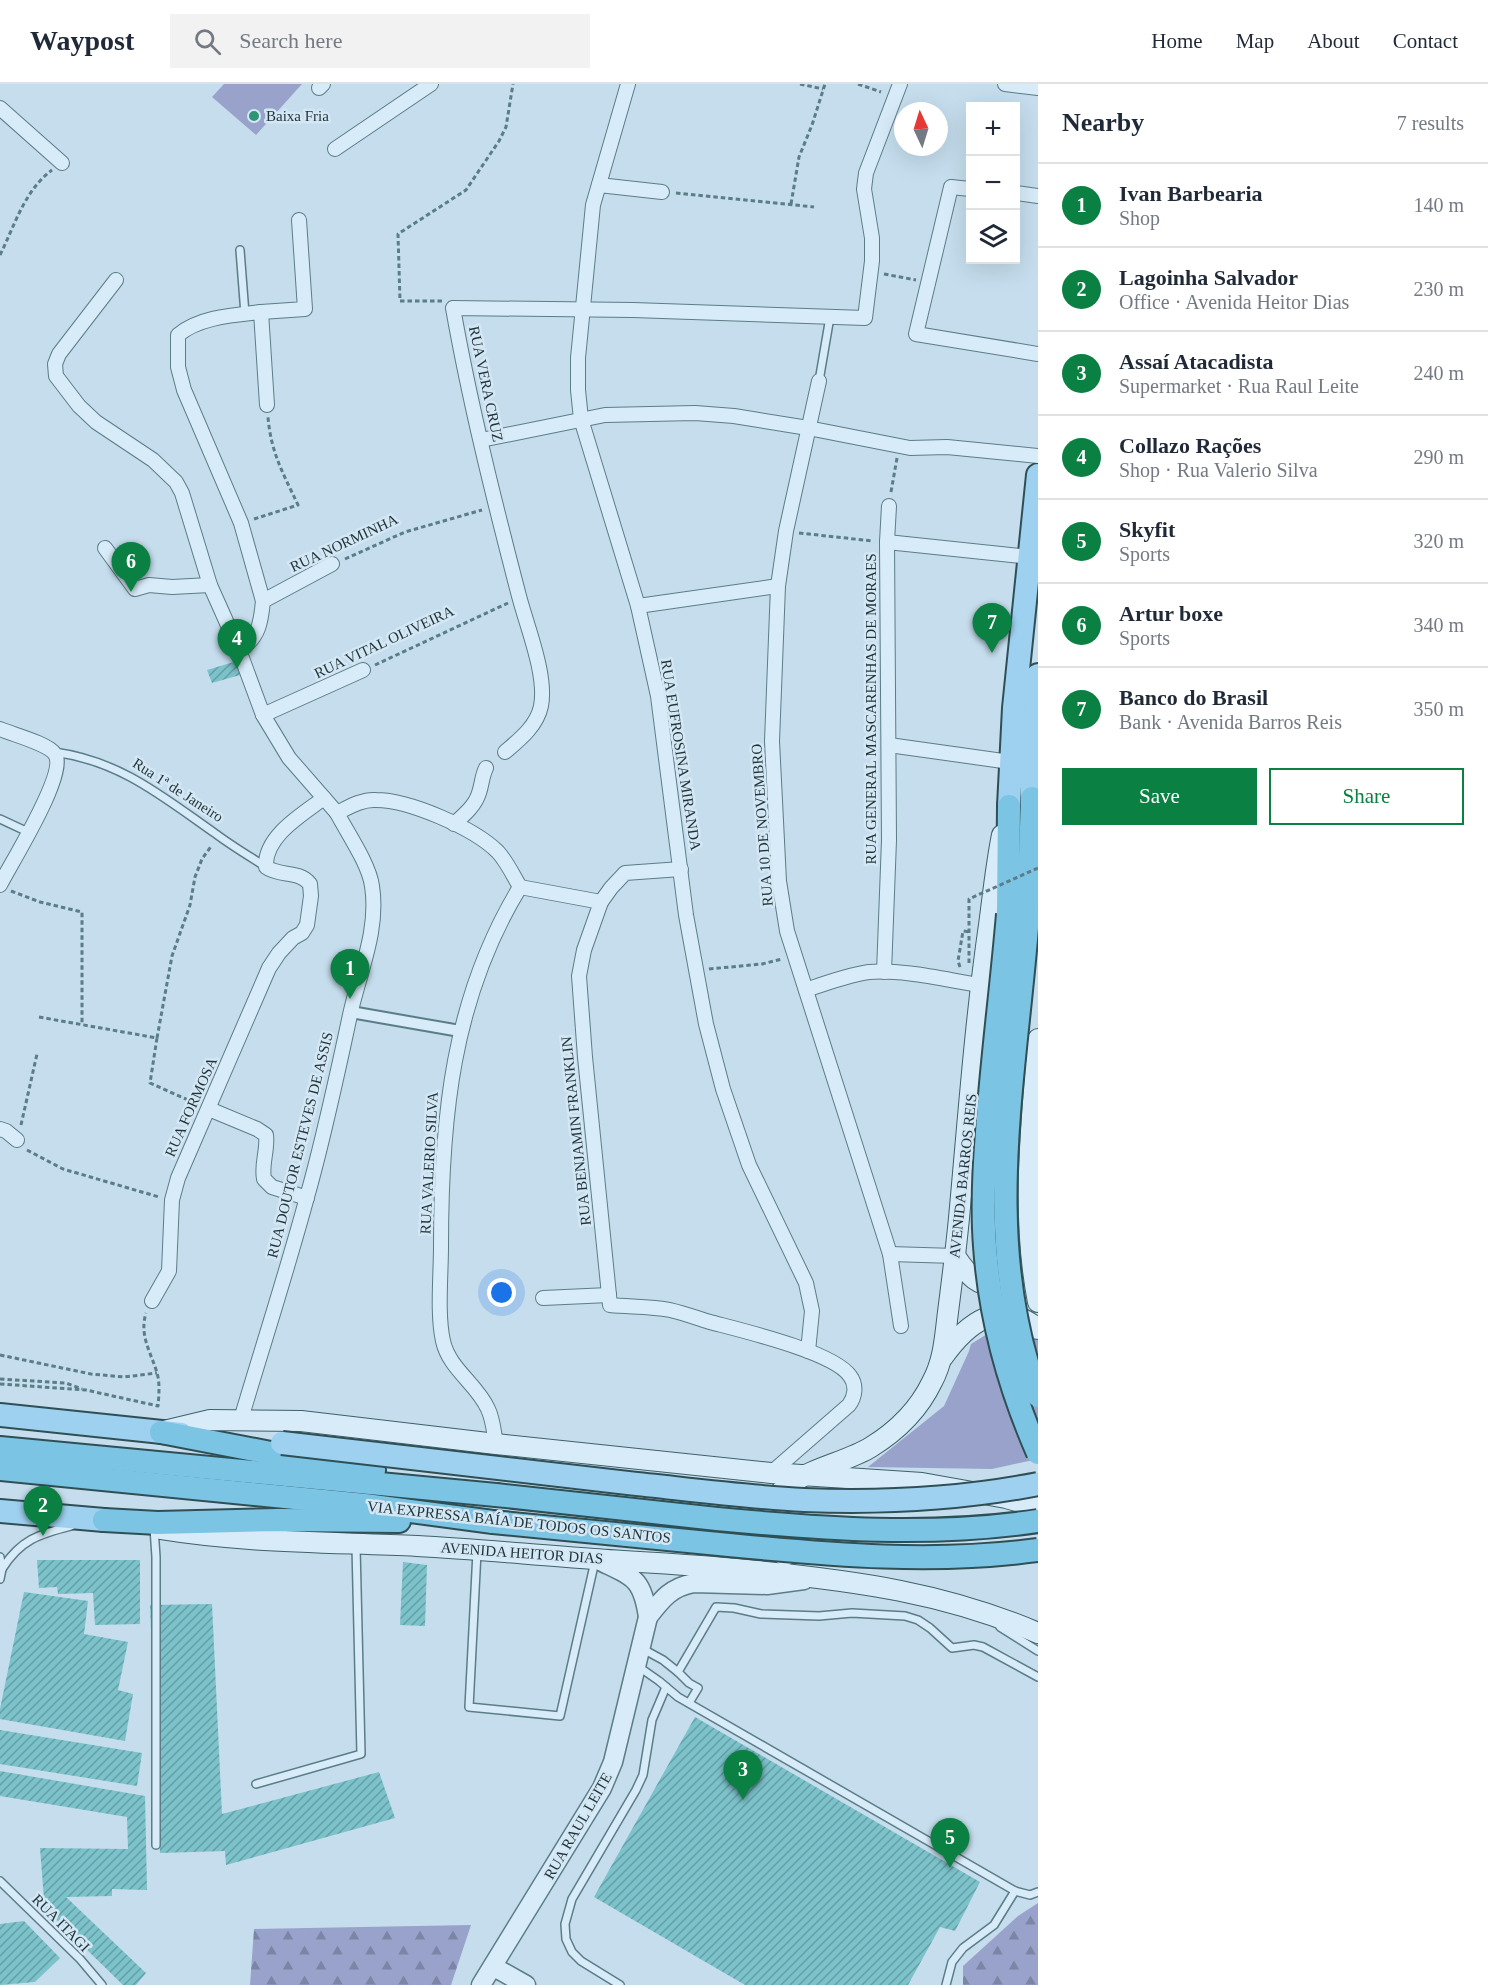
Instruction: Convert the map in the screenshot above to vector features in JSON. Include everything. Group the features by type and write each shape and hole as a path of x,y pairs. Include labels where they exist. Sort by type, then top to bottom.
{"highway":[{"path":"1032,798 1018,914 990,1089 983,1197 990,1295 1001,1350 1013,1391 1038,1453"},
{"name":"AVENIDA BARROS REIS","path":"1009,806 1018,914"},
{"path":"1018,914 1004,1197 1006,1247 1022,1346 1038,1396"},
{"name":"VIA EXPRESSA BAÍA DE TODOS OS SANTOS","path":"0,1448 281,1468 496,1495 841,1529 954,1530 1038,1521"},
{"name":"VIA EXPRESSA BAÍA DE TODOS OS SANTOS","path":"0,1469 281,1468 365,1505 494,1522 875,1557 930,1557 1038,1550"},
{"path":"99,1520 158,1523 278,1520 494,1522"}],"main road":[{"name":"AVENIDA BARROS REIS","path":"804,1475 851,1458 890,1434 907,1419 923,1399 942,1359 955,1256 980,985 995,871 1009,806 1014,708 1038,475"},
{"path":"1038,675 1032,798 1038,835"},
{"path":"1038,1039 1030,1149 1033,1219 1031,1263 1038,1302"},
{"path":"955,1256 968,1275 986,1285 1009,1284 1018,1278 1031,1263"},
{"path":"942,1359 966,1329 989,1317 1003,1314 1015,1315 1038,1329"},
{"path":"0,1415 161,1432 281,1468 543,1473 802,1500 867,1501 936,1497 976,1494 1038,1484"},
{"path":"161,1432 210,1420 301,1421 771,1473 940,1485 1038,1507"},
{"path":"659,1562 681,1550 693,1539 699,1527 702,1511 699,1498 689,1482 664,1462"},
{"path":"804,1475 788,1485 774,1499 768,1510 769,1538 779,1552 792,1562 823,1578"},
{"name":"AVENIDA HEITOR DIAS","path":"0,1511 99,1520 195,1535 659,1562 823,1578 887,1587 932,1597 970,1608 1038,1633"}],"street":[{"path":"335,149 431,84"},
{"name":"RUA EUFROSINA MIRANDA","path":"628,84 593,205 578,358 581,419 639,606 658,696 686,915 706,1024 723,1089 749,1165 806,1283 810,1297 812,1327 808,1351"},
{"path":"1010,84 1038,88"},
{"path":"870,272 872,238 864,189 866,173 898,91"},
{"path":"0,108 62,163"},
{"path":"598,185 662,192"},
{"path":"966,189 951,187 916,334 1038,354"},
{"path":"1020,194 1038,196"},
{"path":"239,650 255,637 261,621 263,601 241,523 184,390 178,367 178,335 187,327 200,323 245,314 305,309 299,220"},
{"name":"RUA VERA CRUZ","path":"505,752 533,724 541,708 542,692 537,658 519,598 463,368 453,308 582,309 865,318 870,272"},
{"path":"116,280 59,354 55,364 56,376 79,406 96,422 153,460 176,482 182,494 210,585 239,650 262,716 289,758 337,813 356,804 376,800 427,811 497,850 519,887 601,902"},
{"path":"261,312 267,405"},
{"name":"RUA 10 DE NOVEMBRO","path":"819,381 786,531 778,586 772,741 779,881 787,931 891,1254 901,1326"},
{"path":"482,440 581,419 615,415 695,413 734,416 808,428 899,447 956,448 1038,456"},
{"name":"RUA GENERAL MASCARENHAS DE MORAES","path":"884,972 889,840 887,542 889,506"},
{"path":"887,542 1030,557"},
{"path":"105,548 135,589 149,585 172,587 210,585"},
{"name":"RUA NORMINHA","path":"263,601 332,564"},
{"path":"639,606 778,586"},
{"name":"RUA VITAL OLIVEIRA","path":"262,716 363,670"},
{"name":"Rua 1ª de Janeiro","path":"0,729 44,746 53,752"},
{"path":"889,745 1010,762"},
{"path":"5,888 28,832 55,778 58,759 53,752"},
{"path":"454,824 470,810 479,793 481,779 486,768"},
{"path":"266,867 265,857 268,850 283,831 324,798"},
{"name":"RUA DOUTOR ESTEVES DE ASSIS","path":"241,1419 307,1198 372,931 372,884 337,813"},
{"name":"RUA FORMOSA","path":"152,1301 169,1271 172,1200 178,1178 273,960 293,938 302,933 309,919 310,884 305,877 273,872 266,867"},
{"name":"RUA BENJAMIN FRANKLIN","path":"609,1295 579,976 584,950 601,902 625,873 681,869"},
{"name":"RUA VALERIO SILVA","path":"496,1444 487,1407 453,1363 443,1340 441,1231 444,1145 449,1089 460,1031 489,947 519,887"},
{"path":"806,990 848,977 884,972 980,985"},
{"path":"351,1012 460,1031"},
{"path":"209,1109 266,1135 264,1179 272,1187 307,1198"},
{"path":"0,1129 17,1140"},
{"path":"891,1254 955,1256"},
{"path":"543,1298 609,1295 610,1305 670,1310 808,1351 839,1365 850,1376 855,1388 854,1399 836,1419 771,1473"},
{"name":"RUA RAUL LEITE","path":"482,1985 602,1788 613,1762 648,1617 642,1588 628,1575 596,1559"},
{"name":"RUA RAUL LEITE","path":"648,1617 670,1591 686,1584 767,1585 823,1578"},
{"path":"494,1967 526,1985"}],"lane":[{"path":"240,250 245,314"},
{"path":"819,381 830,317"},
{"name":"Rua 1ª de Janeiro","path":"53,752 80,755 132,777 266,867"},
{"path":"0,819 28,832"},
{"path":"1,1574 12,1553 26,1543 51,1532 99,1520"},
{"path":"154,1528 156,1557 156,1845"},
{"path":"256,1784 361,1754 356,1544"},
{"path":"477,1550 469,1707 560,1716 596,1559"},
{"path":"0,1557 1,1574"},
{"path":"678,1672 716,1607 761,1614 819,1616 852,1613 912,1617 930,1628 952,1648 974,1644 983,1647 1038,1677"},
{"path":"970,1608 1038,1651"},
{"path":"641,1648 663,1660 698,1688 689,1703"},
{"path":"636,1666 689,1703 1015,1891 1030,1895 1038,1892"},
{"path":"620,1985 588,1966 572,1952 565,1924 572,1899 643,1775 652,1720 666,1687"},
{"name":"RUA ITAGI","path":"1,1882 80,1959 102,1985"},
{"path":"946,1985 952,1962 963,1948 994,1925 1015,1891"}],"path":[{"path":"453,308 446,301 400,301 398,234 466,190 506,127 513,84"},
{"path":"800,84 823,89"},
{"path":"791,204 799,157 825,84"},
{"path":"858,84 898,91"},
{"path":"0,255 32,189 44,176 62,163"},
{"path":"662,192 814,207"},
{"path":"870,272 928,282"},
{"path":"241,523 298,505 276,460 270,437 267,405"},
{"path":"889,506 899,447"},
{"name":"RUA NORMINHA","path":"332,564 405,532 497,506"},
{"path":"786,531 887,542"},
{"name":"RUA VITAL OLIVEIRA","path":"363,670 519,598"},
{"path":"209,1109 150,1083 172,956 190,905 195,877 202,859 218,836"},
{"path":"963,931 958,964 963,968 969,963 969,899 1038,868"},
{"path":"5,888 40,902 82,912 82,1025"},
{"path":"695,969 762,964 795,956"},
{"path":"39,1017 157,1038"},
{"path":"38,1054 17,1140 35,1156 63,1169 98,1181 172,1200"},
{"path":"0,1379 66,1383 86,1390 158,1406 157,1373 143,1328 148,1307 152,1301"},
{"path":"0,1355 91,1374 124,1377 157,1373"},
{"path":"0,1384 86,1390"}],"green space":[{"name":"Baixa Fria","path":"224,84 302,84 256,135 212,97"},
{"path":"1033,1326 1038,1341 1038,1459 992,1469 868,1467 944,1406 971,1344 992,1331"},
{"path":"1038,1903 1038,1985 963,1985 963,1966 1018,1916"},
{"path":"471,1925 451,1985 250,1985 254,1929"}],"building":[{"path":"237,661 240,675 212,683 207,670"},
{"path":"37,1560 140,1560 140,1624 95,1625 93,1593 58,1594 57,1587 39,1588"},
{"path":"403,1562 427,1565 425,1626 400,1625"},
{"path":"24,1592 88,1601 84,1634 128,1642 118,1690 133,1694 125,1741 0,1719 0,1709"},
{"path":"212,1604 222,1814 379,1772 395,1818 226,1865 225,1851 160,1853 150,1605"},
{"path":"695,1717 980,1882 955,1931 940,1927 908,1985 745,1985 594,1897"},
{"path":"0,1730 142,1753 137,1786 0,1764"},
{"path":"0,1771 145,1796 147,1890 112,1889 112,1896 66,1897 146,1973 136,1985 123,1985 41,1905 49,1898 44,1899 40,1848 128,1849 127,1817 0,1796"},
{"path":"24,1921 60,1958 35,1982 0,1985 0,1924"}],"place":[{"name":"Baixa Fria","path":"254,116"},
{"name":"Artur boxe","path":"131,592"},
{"name":"Banco do Brasil","path":"992,653"},
{"name":"Collazo Rações","path":"237,669"},
{"name":"Ivan Barbearia","path":"350,999"},
{"name":"Lagoinha Salvador","path":"43,1536"},
{"name":"Assaí Atacadista","path":"743,1800"},
{"name":"Skyfit","path":"950,1868"}]}
